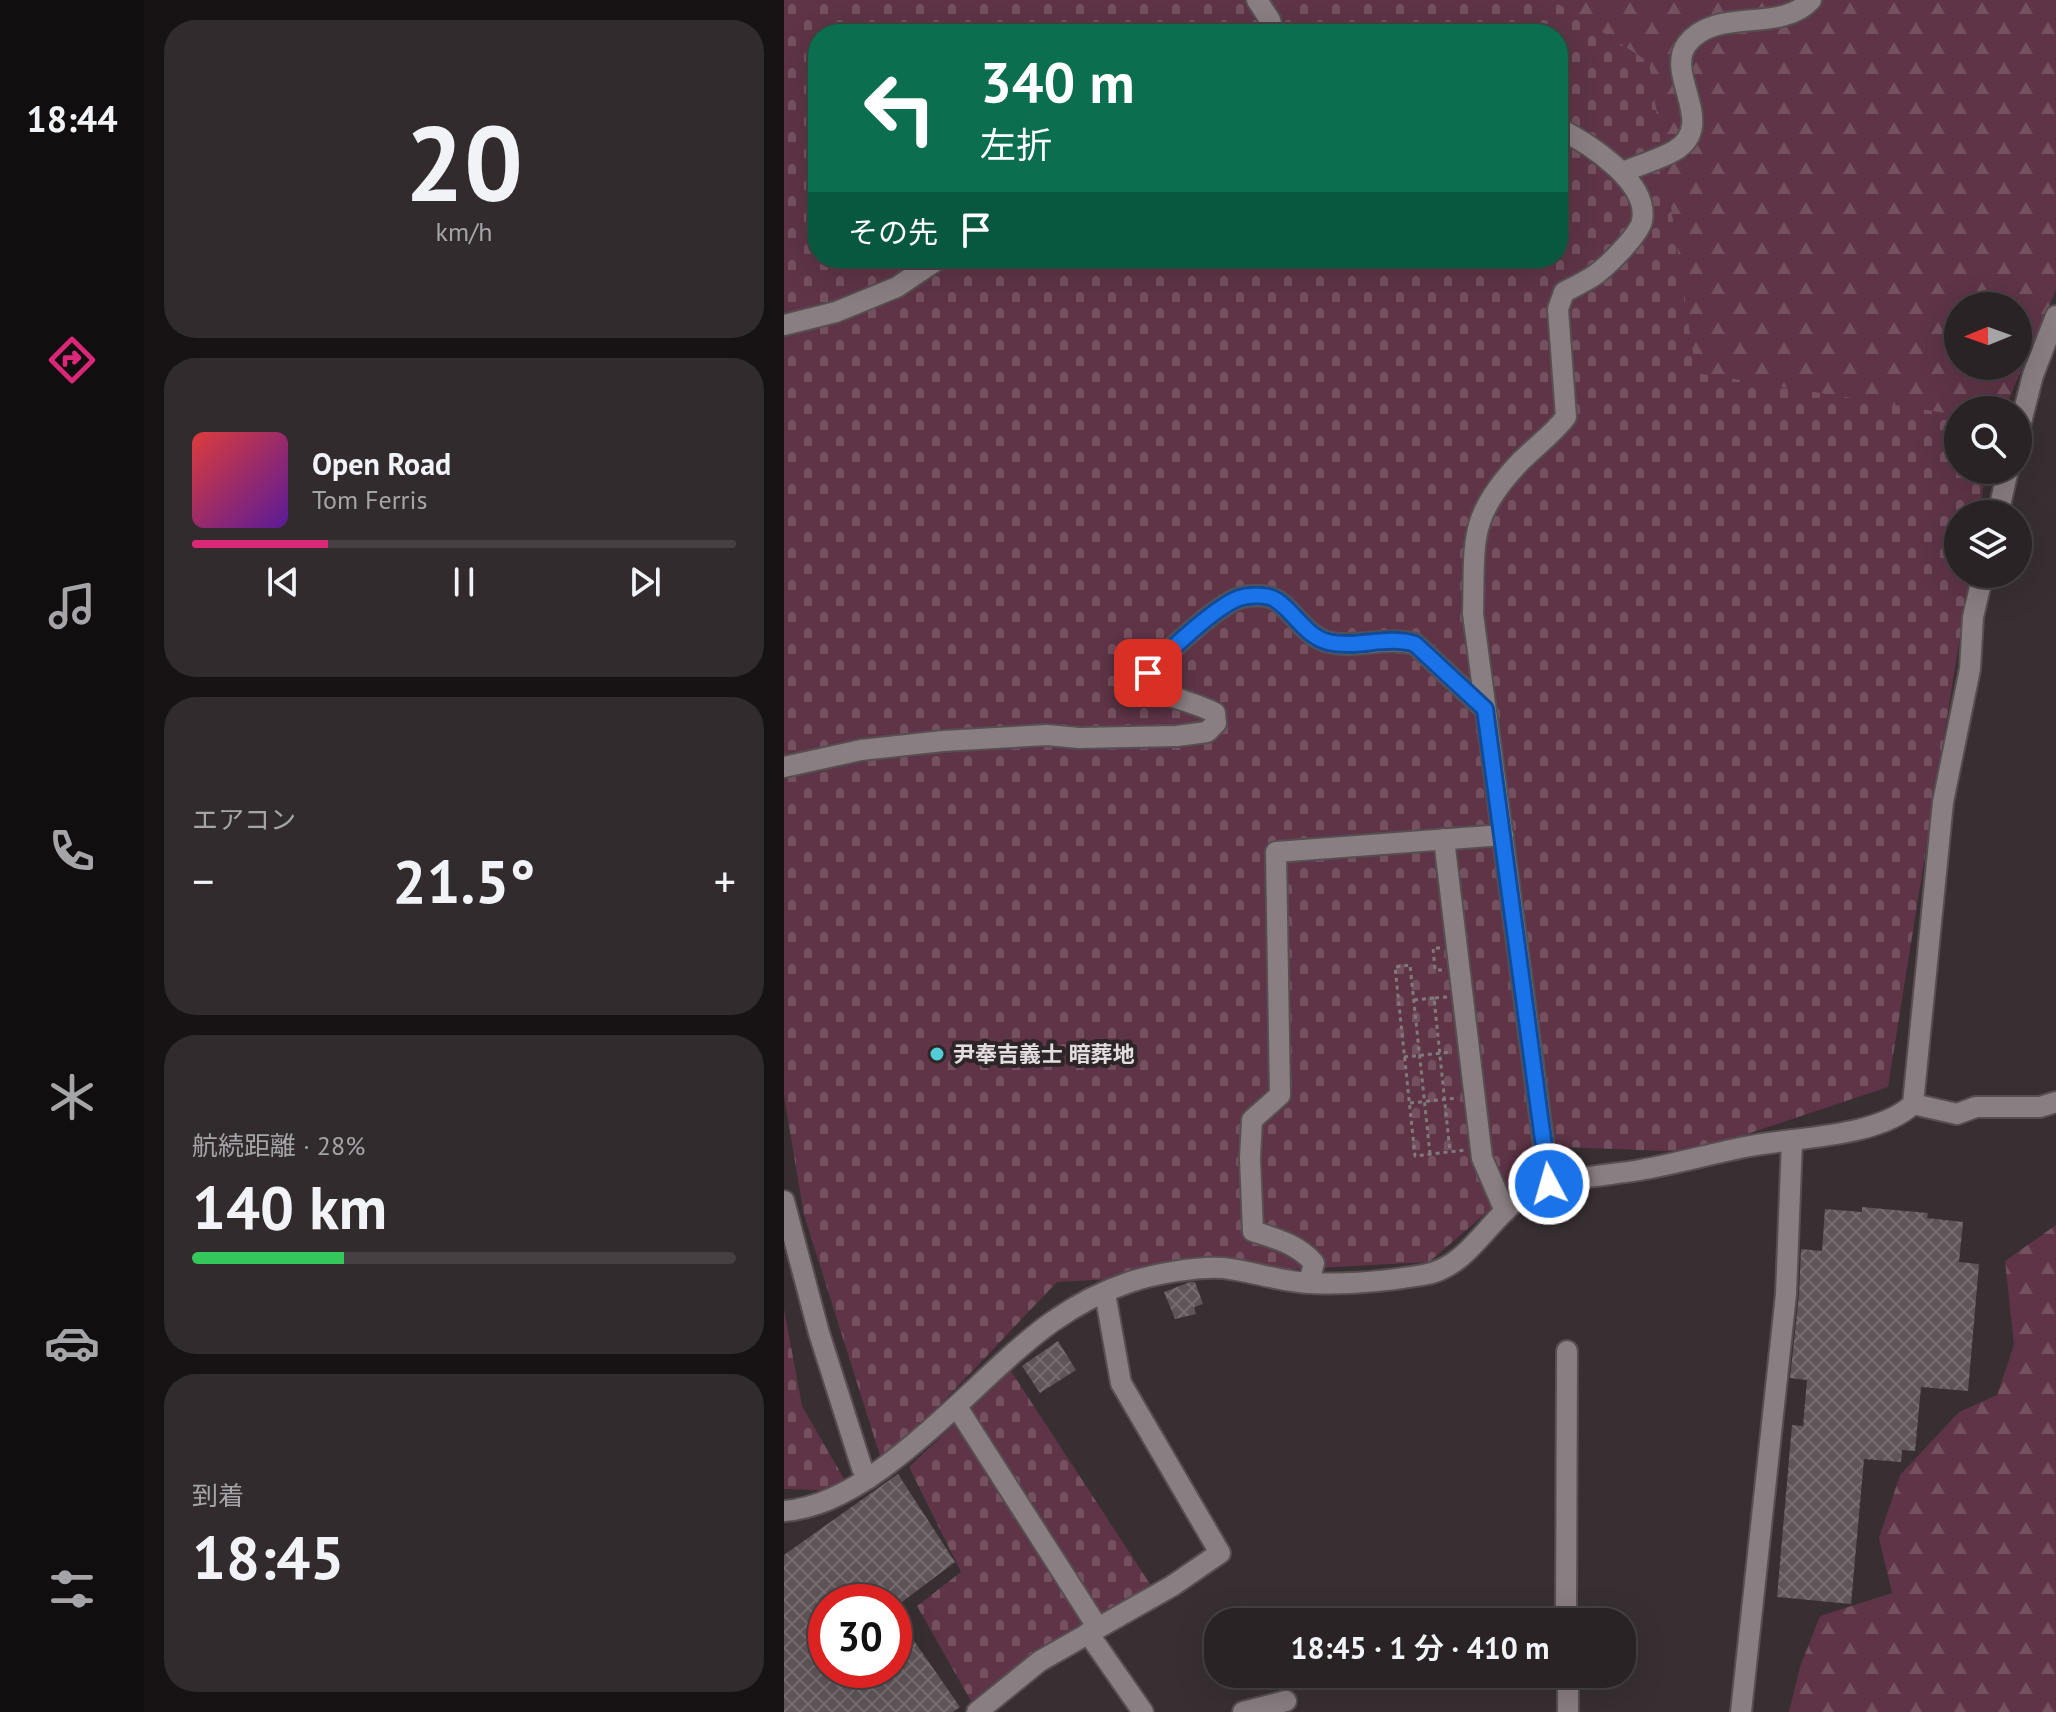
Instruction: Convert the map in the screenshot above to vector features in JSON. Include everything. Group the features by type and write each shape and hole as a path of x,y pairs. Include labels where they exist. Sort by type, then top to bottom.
{"street":[{"path":"1257,0 1271,24"},
{"path":"1623,172 1676,150 1691,132 1693,119 1682,61 1686,45 1700,32 1722,24 1780,16 1806,6 1811,0"},
{"path":"1549,1184 1473,614 1475,539 1480,516 1500,483 1566,417 1558,309 1564,292 1595,275 1626,245 1642,224 1642,209 1637,194 1623,172 1568,135"},
{"path":"784,325 836,312 897,287 925,268"},
{"path":"2028,396 2056,316"},
{"path":"784,1511 806,1509 828,1501 869,1478 957,1407 1053,1321 1089,1299 1132,1281 1220,1268 1309,1283 1427,1275 1448,1268 1525,1194 1549,1184 1792,1141 1885,1121 1903,1114 1913,1104 1939,830 1970,669 1973,617 1980,588"},
{"path":"784,767 861,750 943,741 1047,735 1079,738 1177,736 1207,732 1216,723 1215,713 1198,703 1160,693 1148,683 1148,673 1161,658 1220,610 1240,598 1264,596 1275,599 1306,629 1325,642 1342,644 1401,640 1415,644 1485,709"},
{"path":"1309,1283 1314,1263 1307,1255 1298,1247 1253,1231 1252,1120 1280,1095 1276,852 1503,835"},
{"path":"1444,839 1482,1158 1505,1211"},
{"path":"1913,1104 1957,1114 1976,1107 2040,1107 2056,1102"},
{"path":"1741,1712 1786,1294 1792,1141"},
{"path":"784,1201 819,1333 862,1468 869,1478"},
{"path":"977,1712 1040,1661 1172,1586 1220,1553 1121,1383 1105,1293"},
{"path":"1566,1608 1567,1351"},
{"path":"957,1407 1143,1712"},
{"path":"1568,1688 1568,1712"},
{"path":"1243,1712 1286,1701"}],"path":[{"path":"1430,1154 1410,965 1395,967 1415,1156 1481,1149"},
{"path":"1414,1000 1462,995"},
{"path":"1434,998 1450,1152"},
{"path":"1404,1057 1469,1050"},
{"path":"1409,1103 1474,1096"}],"green space":[{"path":"784,0 2056,0 2056,290 2032,345 2032,292 1944,292 1944,380 2017,380 2010,396 1944,396 1944,433 924,1312 813,268 1568,268 1568,24 808,24 808,225"},
{"path":"784,0 1552,0 1649,62 1696,373 1944,413 1944,484 1984,484 1981,500 1944,500 1944,588 1968,588 1888,1087 1693,1152 1563,1147 1429,1262 1057,1282 883,1465 804,1215 784,1096"},
{"path":"2056,1225 2056,1712 1789,1712 1800,1667 1820,1616 1892,1593 1879,1538 1900,1475 1959,1412 1997,1395 2014,1345 2005,1261"},
{"path":"784,1309 802,1406 851,1491 784,1489"},
{"path":"1011,1371 1152,1587 971,1701 917,1606 961,1572 909,1467"}],"building":[{"path":"1862,1207 1928,1213 1927,1218 1963,1222 1959,1262 1979,1264 1968,1391 1921,1387 1915,1451 1902,1450 1901,1462 1864,1459 1851,1604 1777,1597 1792,1425 1803,1426 1807,1380 1790,1378 1801,1249 1822,1251 1825,1209 1862,1212"},
{"path":"1195,1282 1203,1304 1194,1307 1196,1314 1175,1319 1164,1292"},
{"path":"1058,1341 1076,1370 1040,1393 1022,1366"},
{"path":"898,1474 955,1562 912,1594 912,1584 808,1584 808,1688 912,1688 912,1638 960,1707 953,1712 784,1712 784,1555"}],"place":[{"name":"尹奉吉義士 暗葬地","path":"937,1054"}],"route":[{"path":"1148,673 1161,658 1220,610 1240,598 1264,596 1275,599 1306,629 1325,642 1342,644 1401,640 1415,644 1485,709 1549,1184"}]}
